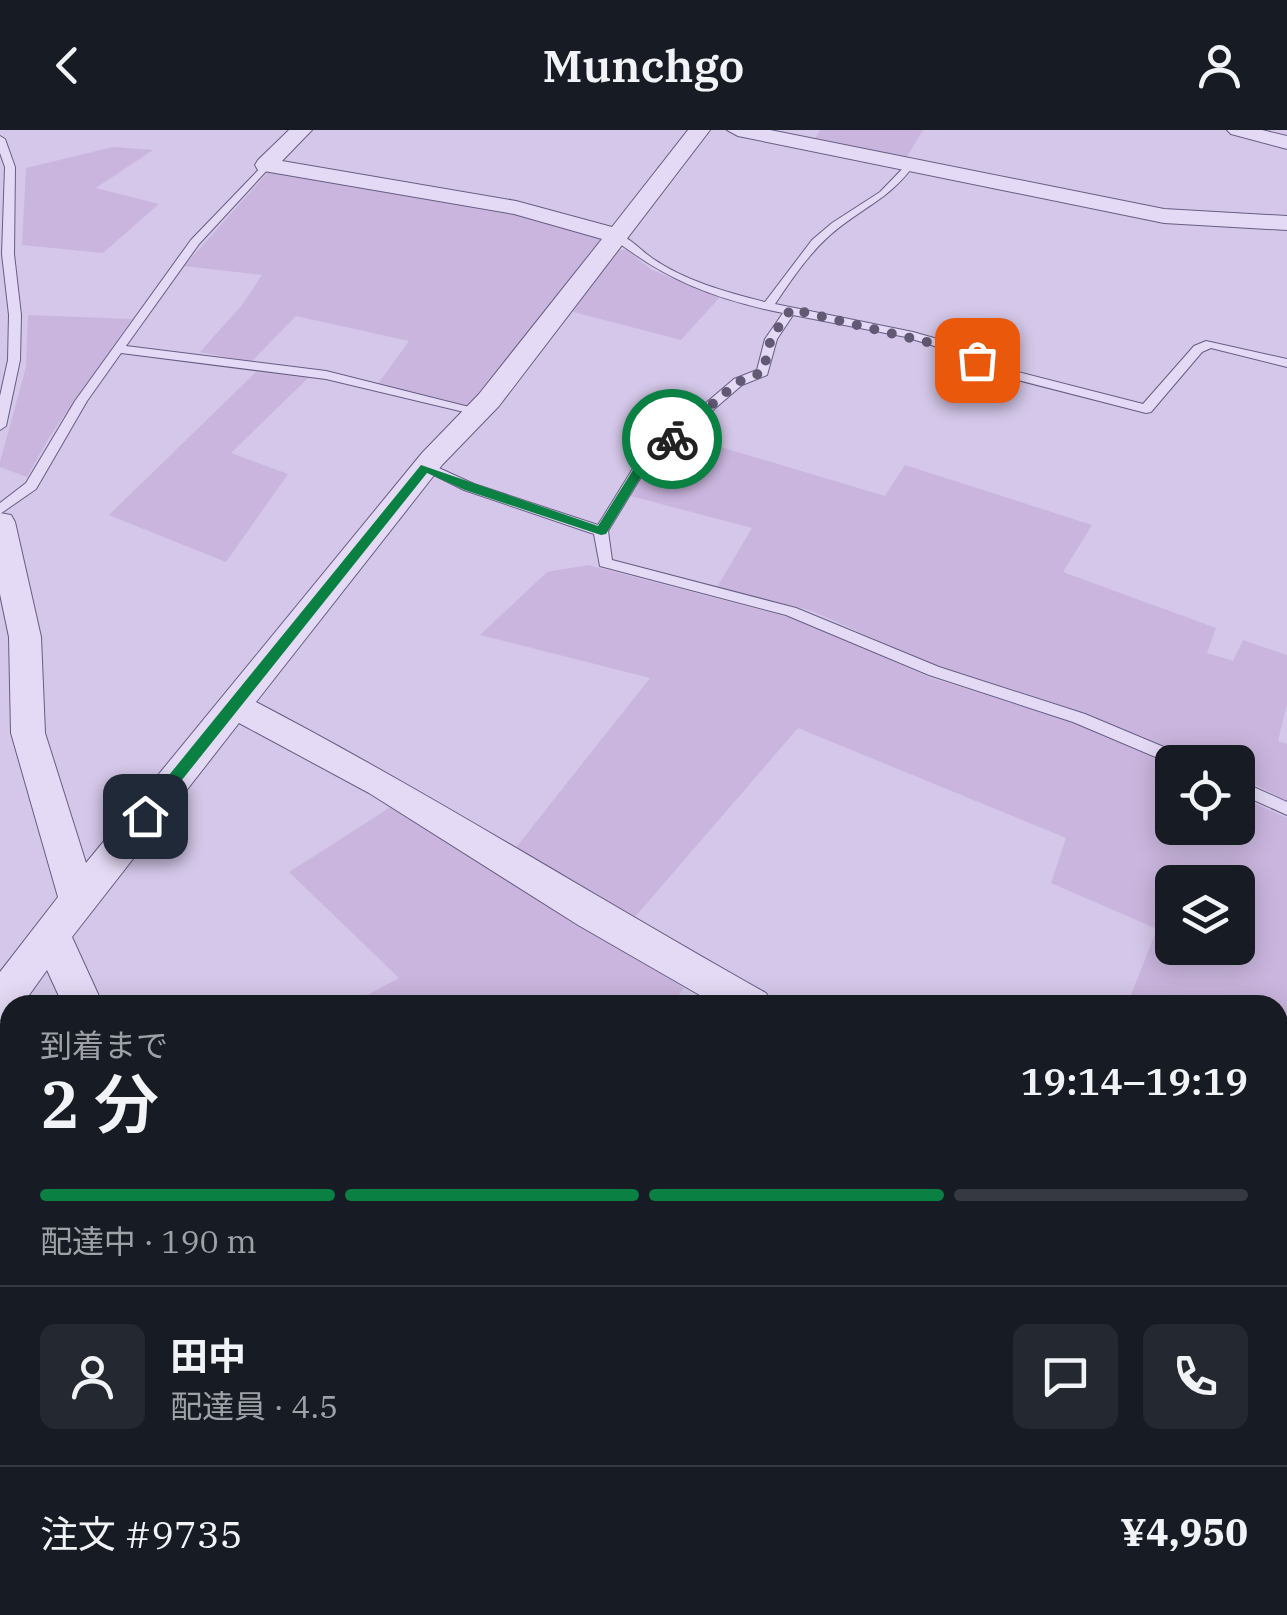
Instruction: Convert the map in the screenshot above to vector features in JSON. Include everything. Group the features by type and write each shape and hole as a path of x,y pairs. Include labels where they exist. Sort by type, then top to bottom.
{"street":[{"path":"266,166 301,130"},
{"path":"6,995 233,704 425,468 476,414 698,130"},
{"path":"738,130 1164,216 1287,223"},
{"path":"1238,130 1287,142"},
{"path":"266,166 516,208 615,235"},
{"path":"0,522 25,638 28,733 78,900"},
{"path":"233,704 382,784 592,914 734,995"},
{"path":"50,934 78,995"}],"lane":[{"path":"0,138 10,167 8,254 16,315 14,360 0,426"},
{"path":"769,305 804,254 834,226 888,194 909,165"},
{"path":"0,510 31,486 80,401 118,348 196,242 266,166"},
{"path":"615,235 634,253 673,276 769,305 952,348 1002,372 1146,410 1198,349 1210,344 1287,363"},
{"path":"791,309 771,338 763,372 738,382 642,465 601,531 605,563 791,611 934,671 1079,718 1155,750"},
{"path":"118,348 326,375 476,414"},
{"path":"425,468 469,487 601,531"},
{"path":"1255,794 1287,808"}],"shaded area":[{"path":"820,130 923,130 905,160 813,142"},
{"path":"113,147 153,150 96,188 159,204 103,253 22,245 26,168"},
{"path":"269,171 504,212 603,238 470,407 378,384 409,341 296,316 251,362 200,352 242,305 262,275 184,266"},
{"path":"613,250 626,250 652,270 720,297 681,340 566,310"},
{"path":"28,315 132,319 50,436 27,477 0,467 0,462 26,367"},
{"path":"256,372 308,378 231,453 288,474 226,562 109,515"},
{"path":"684,436 885,496 905,465 1092,525 1063,572 1216,628 1207,653 1233,661 1243,640 1287,655 1287,704 1278,741 1287,744 1287,801 1255,785 1255,745 1162,745 1071,709 937,667 812,611 717,587 752,528 627,495"},
{"path":"588,565 796,619 931,678 1075,722 1155,758 1155,845 1255,845 1255,804 1287,818 1287,995 1131,995 1155,934 1155,965 1255,965 1255,865 1155,865 1155,928 1051,883 1066,838 798,728 634,918 514,850 650,678 480,635 547,572"},
{"path":"397,803 684,988 679,995 368,995 399,978 289,872"}],"way so far":[{"path":"672,439 738,382 763,372 771,338 791,309 952,348 977,360"}],"route":[{"path":"145,816 425,468 469,487 601,531 642,465 672,439"}]}
